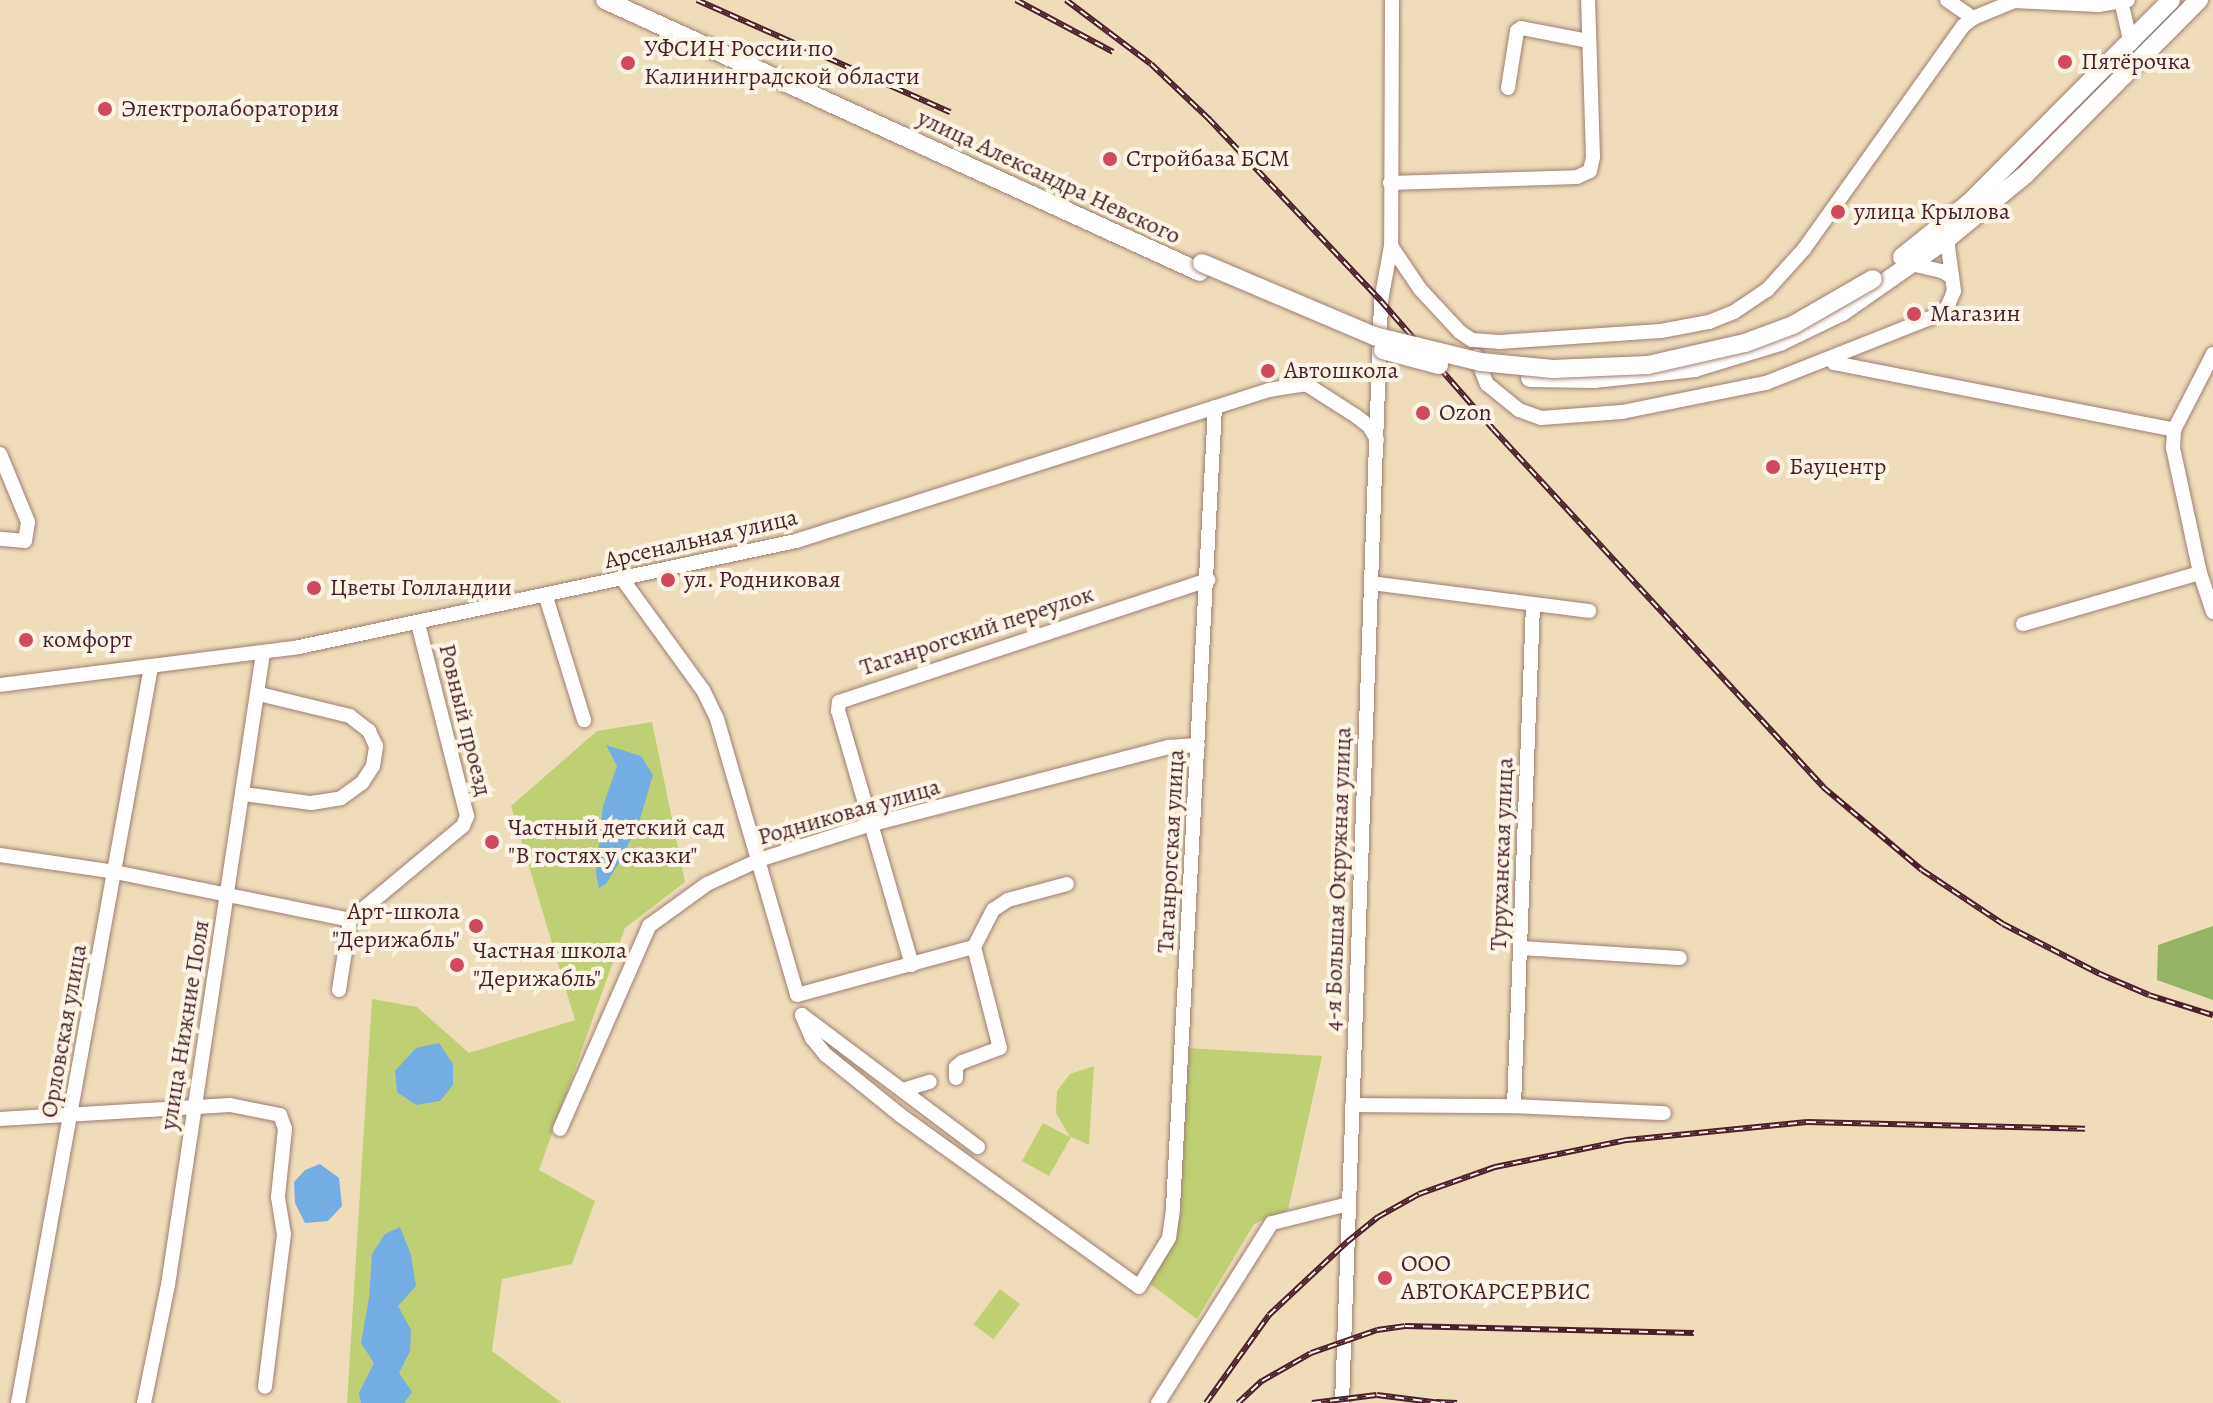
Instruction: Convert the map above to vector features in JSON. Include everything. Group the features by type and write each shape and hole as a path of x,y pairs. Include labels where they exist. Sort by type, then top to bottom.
{"main road":[{"name":"улица Александра Невского","path":"605,0 1201,267 1344,336 1410,359 1469,371 1546,378 1594,379 1695,368 1749,354 1811,328 1876,284"},
{"path":"628,0 1201,267"},
{"path":"1876,284 1969,203 2131,44 2171,0"},
{"path":"1876,284 1947,239 2025,175 2199,0"}],"street":[{"path":"1392,0 1391,246 1431,302 1478,341 1499,395 1519,410 1541,418 1622,412 1766,383 1831,358 1947,308 1953,300 1947,239"},
{"path":"1390,183 1577,177 1590,171 1593,157 1588,0"},
{"path":"1947,0 1973,18"},
{"path":"1478,341 1661,331 1709,322 1734,312 1767,290 1804,249 1963,26 1973,18 2014,1 2098,5 2128,0"},
{"path":"2121,1 2131,44"},
{"path":"1508,88 1517,31 1521,28 1588,41"},
{"name":"4-я Большая Окружная улица","path":"1342,1403 1381,301 1391,246"},
{"path":"1911,264 1942,271 1952,277"},
{"path":"1879,337 1870,349 1873,363 1880,371"},
{"path":"2213,354 2174,430 2176,465 2200,573 2213,612"},
{"path":"1831,358 1834,363 2174,430"},
{"name":"Арсенальная улица","path":"0,685 263,653 623,580 853,525 1269,390 1306,384 1362,421 1377,440"},
{"name":"Таганрогская улица","path":"802,1015 812,1038 851,1075 1139,1287 1169,1238 1173,1208 1215,407"},
{"path":"0,454 28,522 25,541 0,539"},
{"path":"2023,624 2200,573"},
{"path":"623,580 703,690 717,719 802,1015 978,1147"},
{"name":"Таганрогский переулок","path":"912,965 869,825 838,711 839,702 1208,580"},
{"path":"1371,583 1589,611"},
{"path":"546,597 584,720"},
{"name":"Туруханская улица","path":"1514,1106 1533,604"},
{"name":"Ровный проезд","path":"350,920 463,826 466,806 418,624"},
{"name":"улица Нижние Поля","path":"144,1403 168,1285 193,1107 229,896 263,653"},
{"name":"Орловская улица","path":"18,1403 151,667"},
{"path":"244,794 311,803 341,798 362,783 376,746 369,731 350,716 259,694"},
{"name":"Родниковая улица","path":"560,1129 649,926 707,884 759,860 869,825 1169,747 1198,745"},
{"path":"0,855 115,872 350,920 339,990"},
{"path":"956,1078 956,1067 962,1062 1000,1048 974,947 993,910 1008,900 1067,884"},
{"path":"797,995 974,947"},
{"path":"1520,948 1680,958"},
{"path":"903,1090 930,1082"},
{"path":"0,1119 230,1105 261,1108 280,1115 285,1121 278,1187 284,1234 265,1387"},
{"path":"1352,1105 1514,1106 1664,1113"},
{"path":"1158,1403 1272,1223 1348,1204"}],"green space":[{"path":"652,722 685,882 625,928 539,1170 595,1201 572,1264 502,1279 492,1351 562,1403 347,1403 372,999 417,1007 469,1053 575,1020 511,806 597,731"},
{"path":"2213,926 2213,1000 2157,980 2158,945"},
{"path":"1187,1048 1322,1056 1288,1210 1254,1224 1197,1319 1149,1283 1177,1230"},
{"path":"1094,1066 1089,1145 1071,1137 1049,1176 1022,1161 1043,1123 1070,1137 1056,1113 1057,1091 1070,1074"},
{"path":"1000,1289 1020,1304 993,1339 974,1324"}],"water":[{"path":"606,745 641,756 653,775 640,819 622,858 606,884 599,888 596,874 603,806 617,766"},
{"path":"439,1043 453,1064 453,1085 440,1101 416,1105 397,1092 395,1071 416,1048"},
{"path":"320,1164 339,1178 342,1206 328,1221 305,1223 295,1203 294,1182 305,1170"},
{"path":"400,1227 411,1255 416,1286 398,1306 411,1330 410,1351 399,1373 412,1392 404,1403 361,1403 359,1393 374,1363 361,1343 369,1298 372,1254 385,1234"}],"railway":[{"path":"697,0 950,112"},
{"path":"1016,0 1113,52"},
{"path":"1066,0 1151,64 1208,118 1381,301 1493,429 1823,787 1922,870 2003,924 2100,974 2149,995 2213,1015"},
{"path":"1206,1403 1269,1315 1347,1242 1378,1217 1419,1194 1495,1167 1627,1140 1807,1122 2085,1129"},
{"path":"1238,1403 1262,1381 1311,1353 1377,1330 1405,1326 1694,1333"},
{"path":"1312,1403 1377,1395 1440,1403"},
{"path":"1436,1402 1457,1403"}],"place":[{"name":"Пятёрочка","path":"2065,62"},
{"name":"УФСИН России по Калининградской области","path":"628,63"},
{"name":"Электролаборатория","path":"105,109"},
{"name":"Стройбаза БСМ","path":"1110,159"},
{"name":"улица Крылова","path":"1838,212"},
{"name":"Магазин","path":"1914,314"},
{"name":"Автошкола","path":"1268,371"},
{"name":"Ozon","path":"1423,413"},
{"name":"Бауцентр","path":"1773,467"},
{"name":"ул. Родниковая","path":"668,580"},
{"name":"Цветы Голландии","path":"314,588"},
{"name":"комфорт","path":"26,640"},
{"name":"Частный детский сад \"В гостях у сказки\"","path":"492,842"},
{"name":"Арт-школа \"Дерижабль\"","path":"476,926"},
{"name":"Частная школа \"Дерижабль\"","path":"457,965"},
{"name":"ООО АВТОКАРСЕРВИС","path":"1385,1278"}]}
